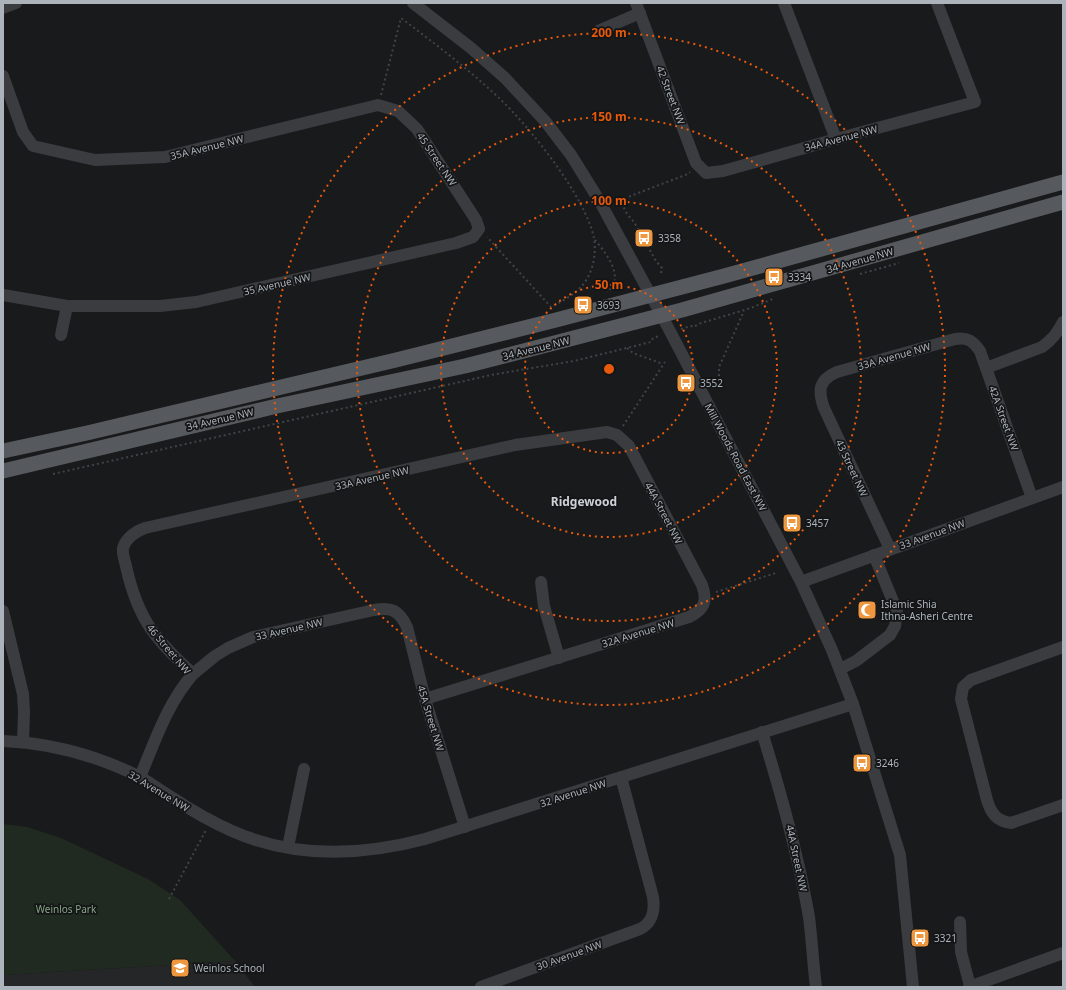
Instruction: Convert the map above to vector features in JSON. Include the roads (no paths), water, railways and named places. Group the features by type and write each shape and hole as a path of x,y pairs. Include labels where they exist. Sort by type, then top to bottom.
{"main road":[{"name":"34 Avenue NW","path":"3,451 380,364 651,296 1063,182"},
{"name":"34 Avenue NW","path":"3,471 277,406 465,366 662,316 1063,202"}],"street":[{"path":"3,8 16,3"},
{"name":"Mill Woods Road East NW","path":"413,3 471,48 505,78 558,136 571,155 592,188 662,316 801,582 832,650 853,704 900,855 914,987"},
{"path":"784,3 836,139"},
{"name":"34A Avenue NW","path":"706,173 723,171 975,102 937,3"},
{"name":"42 Street NW","path":"598,32 638,8 696,163 706,173"},
{"path":"3,76 6,94"},
{"name":"35A Avenue NW","path":"6,94 23,132 33,146 95,160 165,157 378,105"},
{"name":"45 Street NW","path":"378,105 398,112 417,129 476,220 479,229"},
{"name":"35 Avenue NW","path":"3,295 67,306 160,306 196,302 456,243 473,237 479,229"},
{"path":"61,335 67,306"},
{"path":"986,368 1042,347 1050,342 1056,335 1063,322"},
{"name":"33A Avenue NW","path":"821,385 828,376 837,372 956,339 966,338 971,340"},
{"name":"42A Street NW","path":"971,340 980,351 1032,498"},
{"name":"43 Street NW","path":"821,385 820,393 824,408 890,549"},
{"name":"33A Avenue NW","path":"129,538 139,530 145,528 515,445 607,432 618,435"},
{"name":"44A Street NW","path":"618,435 629,446 702,585 705,595"},
{"name":"33 Avenue NW","path":"801,582 1063,487"},
{"name":"46 Street NW","path":"129,538 124,548 123,555 129,581 137,604 146,621 160,640 193,674 178,693 166,714 140,777"},
{"path":"840,669 856,661 890,635 895,626 896,612 874,555"},
{"path":"541,582 544,606 559,658"},
{"name":"32A Avenue NW","path":"425,699 689,617 700,611 705,595"},
{"name":"33 Avenue NW","path":"193,674 222,652 253,637 374,610 388,609 395,611"},
{"path":"3,611 22,694 24,712 23,742"},
{"name":"45A Street NW","path":"395,611 407,627 425,699 465,827"},
{"path":"1063,647 971,680 963,686 961,699 989,808 994,816 1010,823 1063,805"},
{"name":"32 Avenue NW","path":"3,741 23,742 79,753 140,777 211,821 244,836 305,850 340,852 384,849 425,839 853,704"},
{"name":"44A Street NW","path":"762,732 786,812 803,887 809,918 816,987"},
{"path":"288,847 304,769"},
{"name":"30 Avenue NW","path":"481,987 640,930 650,922 654,904 653,897 621,777"},
{"path":"960,922 961,952 970,987 1063,953"}],"place":[{"name":"3358","path":"644,238"},
{"name":"3334","path":"774,277"},
{"name":"3693","path":"583,305"},
{"name":"3552","path":"686,383"},
{"name":"3457","path":"792,523"},
{"name":"Islamic Shia Ithna-Asheri Centre","path":"867,610"},
{"name":"3246","path":"862,763"},
{"name":"3321","path":"920,938"},
{"name":"Weinlos School","path":"180,968"}],"district":[{"name":"Ridgewood","path":"584,502"}],"park label":[{"name":"Weinlos Park","path":"66,909"}]}
